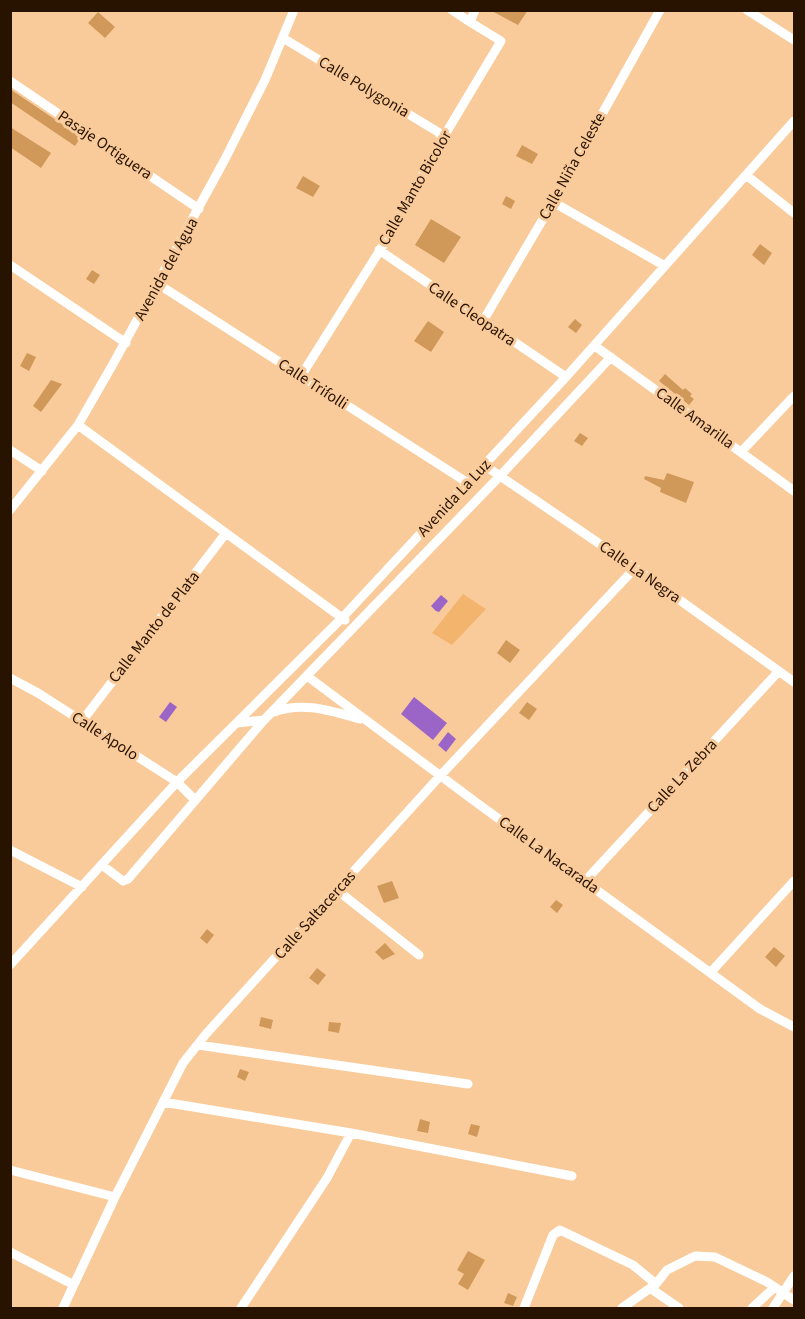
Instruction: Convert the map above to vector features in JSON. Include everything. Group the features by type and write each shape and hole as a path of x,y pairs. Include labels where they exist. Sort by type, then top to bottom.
{"street":[{"name":"Avenida del Agua","path":"10,510 78,425 126,343 199,209 265,80 294,10"},
{"path":"452,10 470,22 476,10"},
{"name":"Calle Niña Celeste","path":"483,321 660,10"},
{"path":"747,10 795,40"},
{"name":"Calle Manto Bicolor","path":"302,376 379,250 501,40 470,22"},
{"name":"Calle Polygonia","path":"283,38 438,132 443,138"},
{"name":"Pasaje Ortiguera","path":"10,81 199,209"},
{"name":"Avenida La Luz","path":"10,965 177,782 342,618 468,483 795,121"},
{"path":"746,175 795,213"},
{"path":"553,201 665,266"},
{"name":"Calle Cleopatra","path":"379,250 566,377"},
{"path":"10,265 126,343"},
{"name":"Calle Trifolli","path":"158,284 468,483"},
{"name":"Calle Amarilla","path":"595,345 795,491"},
{"name":"Avenida La Luz","path":"102,865 123,880 128,879 267,717 500,476 611,357"},
{"path":"741,452 795,396"},
{"path":"78,425 354,627"},
{"path":"10,450 42,471"},
{"name":"Calle La Negra","path":"484,465 635,568 795,682"},
{"name":"Calle Manto de Plata","path":"82,721 226,533"},
{"name":"Calle Saltacercas","path":"63,1308 115,1197 183,1063 440,776 635,568"},
{"name":"Calle La Zebra","path":"585,881 779,670"},
{"name":"Calle La Nacarada","path":"307,676 760,1009 795,1028"},
{"name":"Calle Apolo","path":"10,678 38,693 177,782 195,800"},
{"path":"237,723 267,717 295,706 365,720"},
{"path":"10,850 82,887"},
{"path":"711,972 795,881"},
{"path":"337,890 420,955"},
{"path":"198,1045 468,1084"},
{"path":"163,1102 351,1133 572,1176"},
{"path":"241,1308 327,1178 351,1133"},
{"path":"10,1170 115,1197"},
{"path":"524,1308 553,1235 560,1230 633,1265 679,1308"},
{"path":"10,1252 74,1285"},
{"path":"622,1308 653,1286 667,1270 695,1256 715,1257 795,1300"},
{"path":"752,1308 795,1276"},
{"path":"773,1308 779,1290"}],"shaded area":[{"path":"463,594 486,609 452,645 432,633"},
{"path":"441,595 448,601 439,612 431,606"},
{"path":"414,697 447,723 433,740 401,714"},
{"path":"170,702 177,707 166,722 159,717"},
{"path":"448,732 456,739 446,752 438,745"}],"building":[{"path":"490,10 528,10 518,25"},
{"path":"98,12 115,27 105,38 88,23"},
{"path":"10,89 81,137 75,146 10,102"},
{"path":"10,127 51,153 41,168 10,147"},
{"path":"522,145 538,154 532,164 516,156"},
{"path":"303,176 320,186 313,197 296,188"},
{"path":"506,196 515,201 511,209 502,204"},
{"path":"431,219 461,237 444,263 415,245"},
{"path":"760,244 772,253 764,265 752,255"},
{"path":"92,270 100,275 94,284 86,279"},
{"path":"575,319 582,325 576,333 568,327"},
{"path":"428,321 444,332 431,352 414,341"},
{"path":"27,353 36,357 29,371 20,366"},
{"path":"665,374 683,390 685,388 692,394 690,396 694,399 689,405 659,381"},
{"path":"51,380 62,384 41,412 33,406"},
{"path":"580,433 588,438 582,446 574,441"},
{"path":"667,473 694,482 686,503 660,492 661,488 644,479 645,476 664,480"},
{"path":"506,640 520,650 510,663 497,653"},
{"path":"527,702 537,709 529,720 519,713"},
{"path":"392,881 399,898 384,903 377,886"},
{"path":"556,900 563,905 557,913 550,907"},
{"path":"207,929 214,935 207,944 200,938"},
{"path":"385,943 395,954 383,960 375,952"},
{"path":"774,947 785,956 776,967 765,957"},
{"path":"317,968 326,975 318,985 309,978"},
{"path":"261,1017 273,1020 271,1029 259,1026"},
{"path":"329,1022 341,1023 339,1033 328,1031"},
{"path":"240,1069 249,1072 245,1081 237,1077"},
{"path":"420,1119 430,1122 428,1133 417,1131"},
{"path":"471,1124 480,1126 477,1137 468,1134"},
{"path":"468,1251 485,1260 468,1290 458,1284 464,1274 457,1270"},
{"path":"508,1293 517,1297 513,1306 504,1303"}]}
